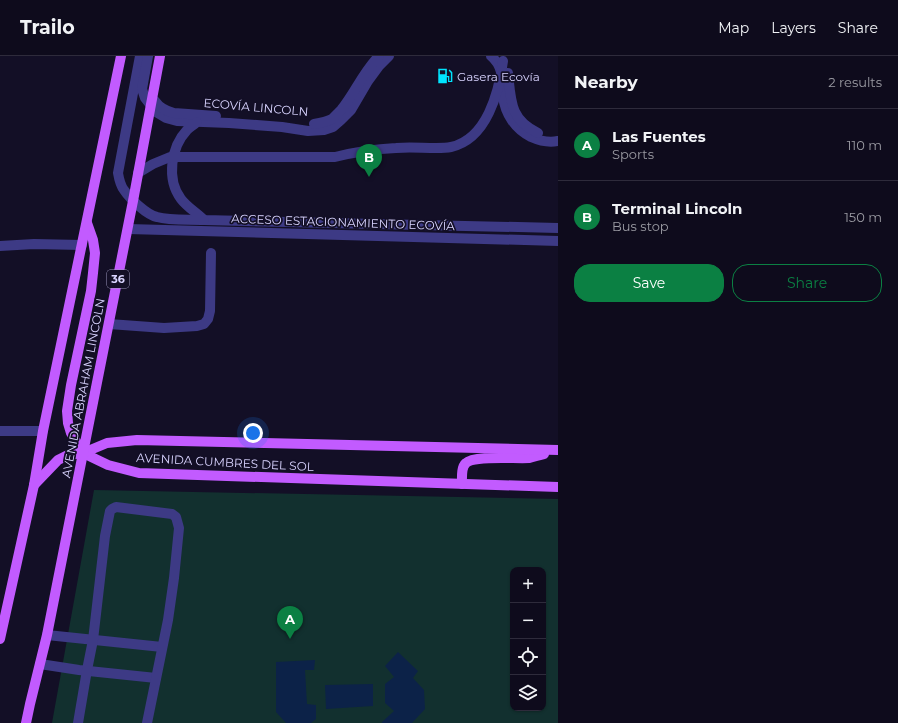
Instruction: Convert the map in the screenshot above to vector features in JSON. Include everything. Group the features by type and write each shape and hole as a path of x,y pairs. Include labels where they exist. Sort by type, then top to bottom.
{"main road":[{"path":"0,639 4,608 34,485 43,431 121,56"},
{"name":"AVENIDA ABRAHAM LINCOLN","path":"26,723 48,635 83,452 134,201 160,56"},
{"path":"34,485 58,460 68,455 83,452 71,433 68,422 68,411 91,291 93,273 95,253 93,240 87,223"},
{"name":"AVENIDA CUMBRES DEL SOL","path":"83,452 108,444 137,440 558,450"},
{"path":"462,484 463,468 465,463 470,460 479,458 529,458 558,450"},
{"name":"AVENIDA CUMBRES DEL SOL","path":"83,452 108,465 139,473 558,487"},
{"path":"19,723 30,704"}],"street":[{"path":"140,56 118,173 124,190 134,201 151,215 163,218 204,220 558,228"},
{"path":"148,56 142,89 145,98 152,102 156,112 166,118 178,121 257,125 308,131 324,130 333,127 341,120 350,110 379,66 389,56"},
{"name":"ECOVÍA LINCOLN","path":"152,102 167,112 174,114 278,120 313,124 323,123 331,120 347,103 365,73 379,56"},
{"path":"138,173 153,164 174,157 335,157 358,152 396,148 449,148 459,145 469,139 480,128 495,99 501,74 498,62 492,56"},
{"path":"502,58 501,74 503,97 510,118 517,128 538,140 552,142 558,141"},
{"path":"502,58 508,73 514,111 522,122 531,130 540,134 558,134"},
{"path":"197,122 188,129 179,142 174,157 172,178 175,189 181,199 204,220"},
{"name":"ACCESO ESTACIONAMIENTO ECOVÍA","path":"128,229 558,241"},
{"path":"0,246 34,244 82,245"},
{"path":"109,324 164,328 197,326 204,324 210,311 211,253"},
{"path":"0,431 43,431"},
{"path":"78,723 93,640 105,536 109,515 112,509 116,507 172,514 176,517 180,528 168,620 147,723"},
{"path":"48,635 162,647"},
{"path":"40,664 156,678"}],"green space":[{"path":"94,490 558,499 558,723 52,723"}],"water":[{"path":"398,652 418,671 413,678 424,690 425,709 412,723 382,723 394,711 385,703 385,684 394,677 385,666"},
{"path":"315,660 314,670 305,670 307,704 316,705 316,719 311,723 286,723 276,712 276,662"},
{"path":"373,684 373,706 326,709 325,685"}],"place":[{"name":"Gasera Ecovía","path":"445,76"},
{"name":"Terminal Lincoln","path":"369,177"},
{"name":"Las Fuentes","path":"290,639"}]}
